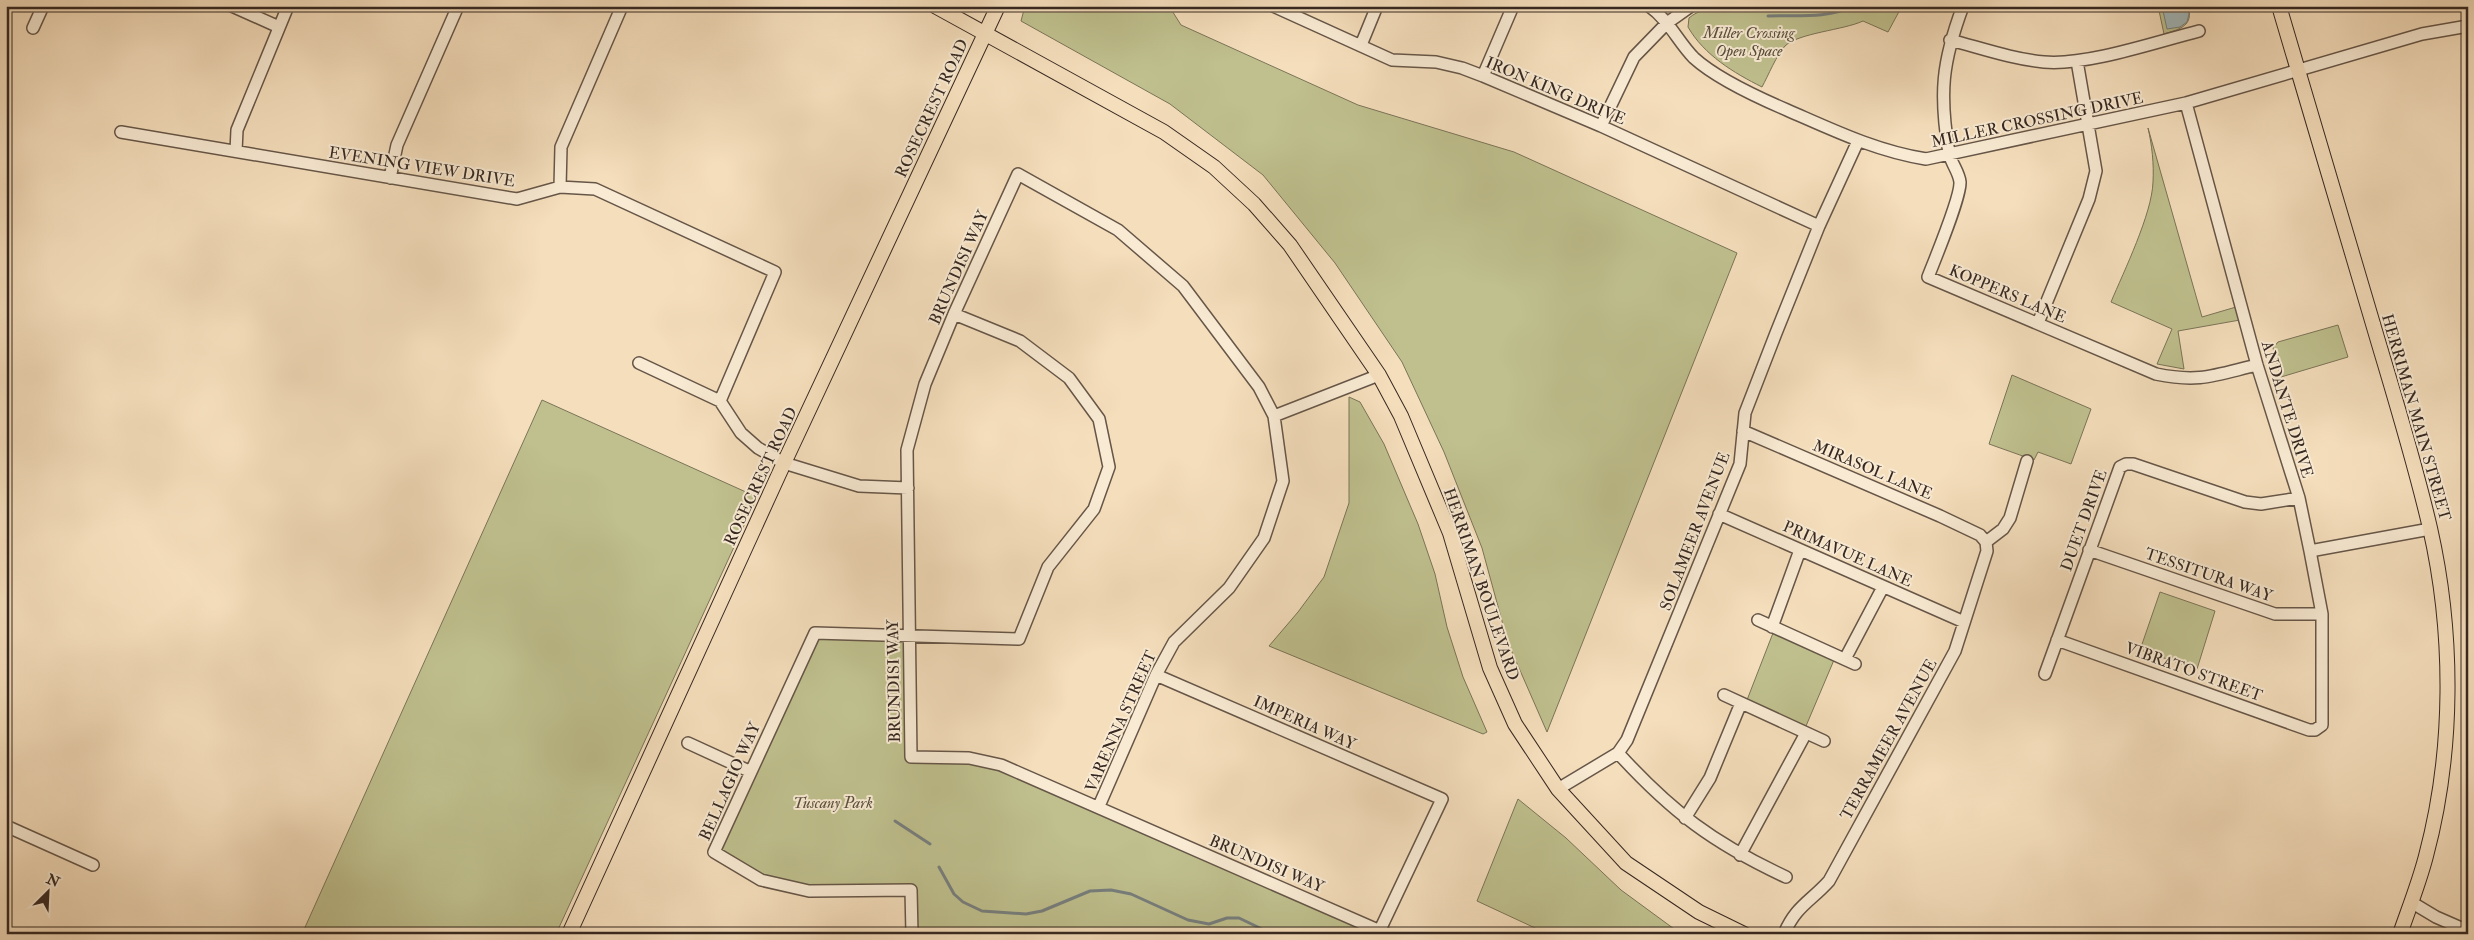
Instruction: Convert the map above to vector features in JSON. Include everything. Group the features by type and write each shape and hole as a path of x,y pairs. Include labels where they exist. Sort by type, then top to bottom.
{"main road":[{"name":"HERRIMAN BOULEVARD","path":"935,6 1164,132 1214,168 1254,204 1290,245 1379,375 1401,416 1450,534 1490,668 1515,724 1558,789 1626,863 1699,912 1744,934"},
{"name":"ROSECREST ROAD","path":"569,934 784,463 998,6"},
{"name":"HERRIMAN MAIN STREET","path":"2279,6 2406,439 2430,529 2441,592 2446,650 2447,724 2440,790 2426,856 2400,934"}],"street":[{"path":"33,28 43,6"},
{"path":"232,6 279,27"},
{"path":"236,151 237,130 288,6"},
{"path":"390,178 397,145 458,6"},
{"path":"560,187 561,147 622,6"},
{"name":"IRON KING DRIVE","path":"1273,6 1392,60 1436,62 1462,68 1482,76 1601,126 1819,226"},
{"path":"1361,45 1377,6"},
{"path":"1482,76 1513,6"},
{"name":"MILLER CROSSING DRIVE","path":"1649,6 1667,23 1694,58 1737,86 1858,141 1896,154 1926,159 2186,103 2422,34 2468,26"},
{"path":"1601,126 1626,70 1634,57 1667,23 1691,6"},
{"name":"KOPPERS LANE","path":"1963,6 1950,40 1943,75 1949,155 1960,183 1948,224 1928,277 2156,374 2196,379 2214,377 2257,365"},
{"path":"1950,40 2021,58 2046,62 2077,61 2199,31"},
{"path":"2038,323 2088,199 2096,171 2077,61"},
{"name":"ANDANTE DRIVE","path":"2186,103 2257,365 2298,498 2310,551 2322,614 2324,718 2319,729"},
{"name":"EVENING VIEW DRIVE","path":"121,132 517,200 560,187 595,189 775,272 720,401"},
{"name":"SOLAMEER AVENUE","path":"1558,789 1618,753 1627,740 1740,464 1745,413 1819,226 1858,141"},
{"name":"BRUNDISI WAY","path":"1018,174 954,314 925,384 907,450 911,757 969,758 1001,764 1382,932"},
{"name":"VARENNA STREET","path":"1018,174 1118,230 1182,286 1259,387 1274,416 1283,481 1264,538 1229,588 1174,642 1156,675 1099,806"},
{"path":"908,637 1019,639 1048,568 1094,509 1109,468 1099,419 1069,378 1020,341 954,314"},
{"path":"639,363 720,401 741,433 758,448 784,463 859,486 908,488"},
{"path":"1274,416 1379,375"},
{"name":"MIRASOL LANE","path":"1743,431 1940,516 1980,535 1986,542"},
{"path":"1986,542 2003,529 2010,518 2027,460"},
{"name":"DUET DRIVE","path":"2045,674 2116,474 2126,464 2244,502 2261,504 2298,498"},
{"name":"PRIMAVUE LANE","path":"1719,514 1964,622"},
{"path":"2310,551 2430,529"},
{"name":"TERRAMEER AVENUE","path":"1784,934 1791,919 1801,905 1829,881 1955,651 1986,551 1986,542"},
{"path":"1772,626 1800,550"},
{"name":"TESSITURA WAY","path":"2089,550 2275,614 2322,614"},
{"path":"1758,620 1850,662 1882,587"},
{"name":"BELLAGIO WAY","path":"908,637 815,633 749,771 714,852 761,880 809,891 911,890 912,934"},
{"name":"VIBRATO STREET","path":"2057,640 2309,730 2319,729"},
{"name":"IMPERIA WAY","path":"1156,675 1442,799 1382,932"},
{"path":"1724,695 1824,741"},
{"path":"1685,818 1710,778 1741,703"},
{"path":"1740,855 1806,733"},
{"path":"688,743 749,771"},
{"path":"1618,753 1654,792 1685,818 1740,855 1786,877"},
{"path":"6,826 93,864"},
{"path":"2412,902 2436,917 2468,931"}],"green space":[{"path":"1025,6 1169,6 1181,25 1358,105 1514,152 1737,253 1547,732 1508,643 1482,548 1444,452 1402,362 1335,263 1263,175 1170,104 1021,21"},
{"name":"Miller Crossing Open Space","path":"1724,6 1902,6 1888,32 1863,21 1791,42 1779,54 1762,87 1741,76 1711,55 1688,27 1689,18 1693,15"},
{"path":"2158,6 2188,6 2189,18 2184,26 2164,34"},
{"path":"2148,128 2202,317 2236,307 2240,320 2178,331 2184,369 2157,364 2172,329 2111,302 2148,210 2153,182 2153,161"},
{"path":"2338,325 2348,357 2281,377 2273,348 2278,342"},
{"path":"2012,375 2091,409 2071,464 2038,452 2034,460 1989,444"},
{"path":"1349,397 1360,402 1384,444 1418,524 1435,574 1447,627 1463,677 1487,732 1483,734 1269,646 1324,577 1349,503"},
{"path":"542,400 757,497 556,934 302,934"},
{"path":"2160,592 2215,611 2197,669 2140,650"},
{"name":"Tuscany Park","path":"815,633 908,637 911,757 1001,765 1378,934 912,934 911,890 809,891 761,880 714,852"},
{"path":"1773,633 1834,660 1806,726 1747,700"},
{"path":"1518,799 1566,838 1621,890 1681,934 1548,934 1477,901"}],"water":[{"path":"2162,6 2187,6 2189,14 2187,22 2180,27 2167,29"}],"waterway":[{"path":"1768,16 1823,15 1853,6"},
{"path":"895,821 930,844"},
{"path":"939,867 954,894 963,902 982,911 1026,914 1042,911 1090,891 1111,890 1131,894 1188,920 1209,924 1227,918 1239,918 1272,934"}]}
